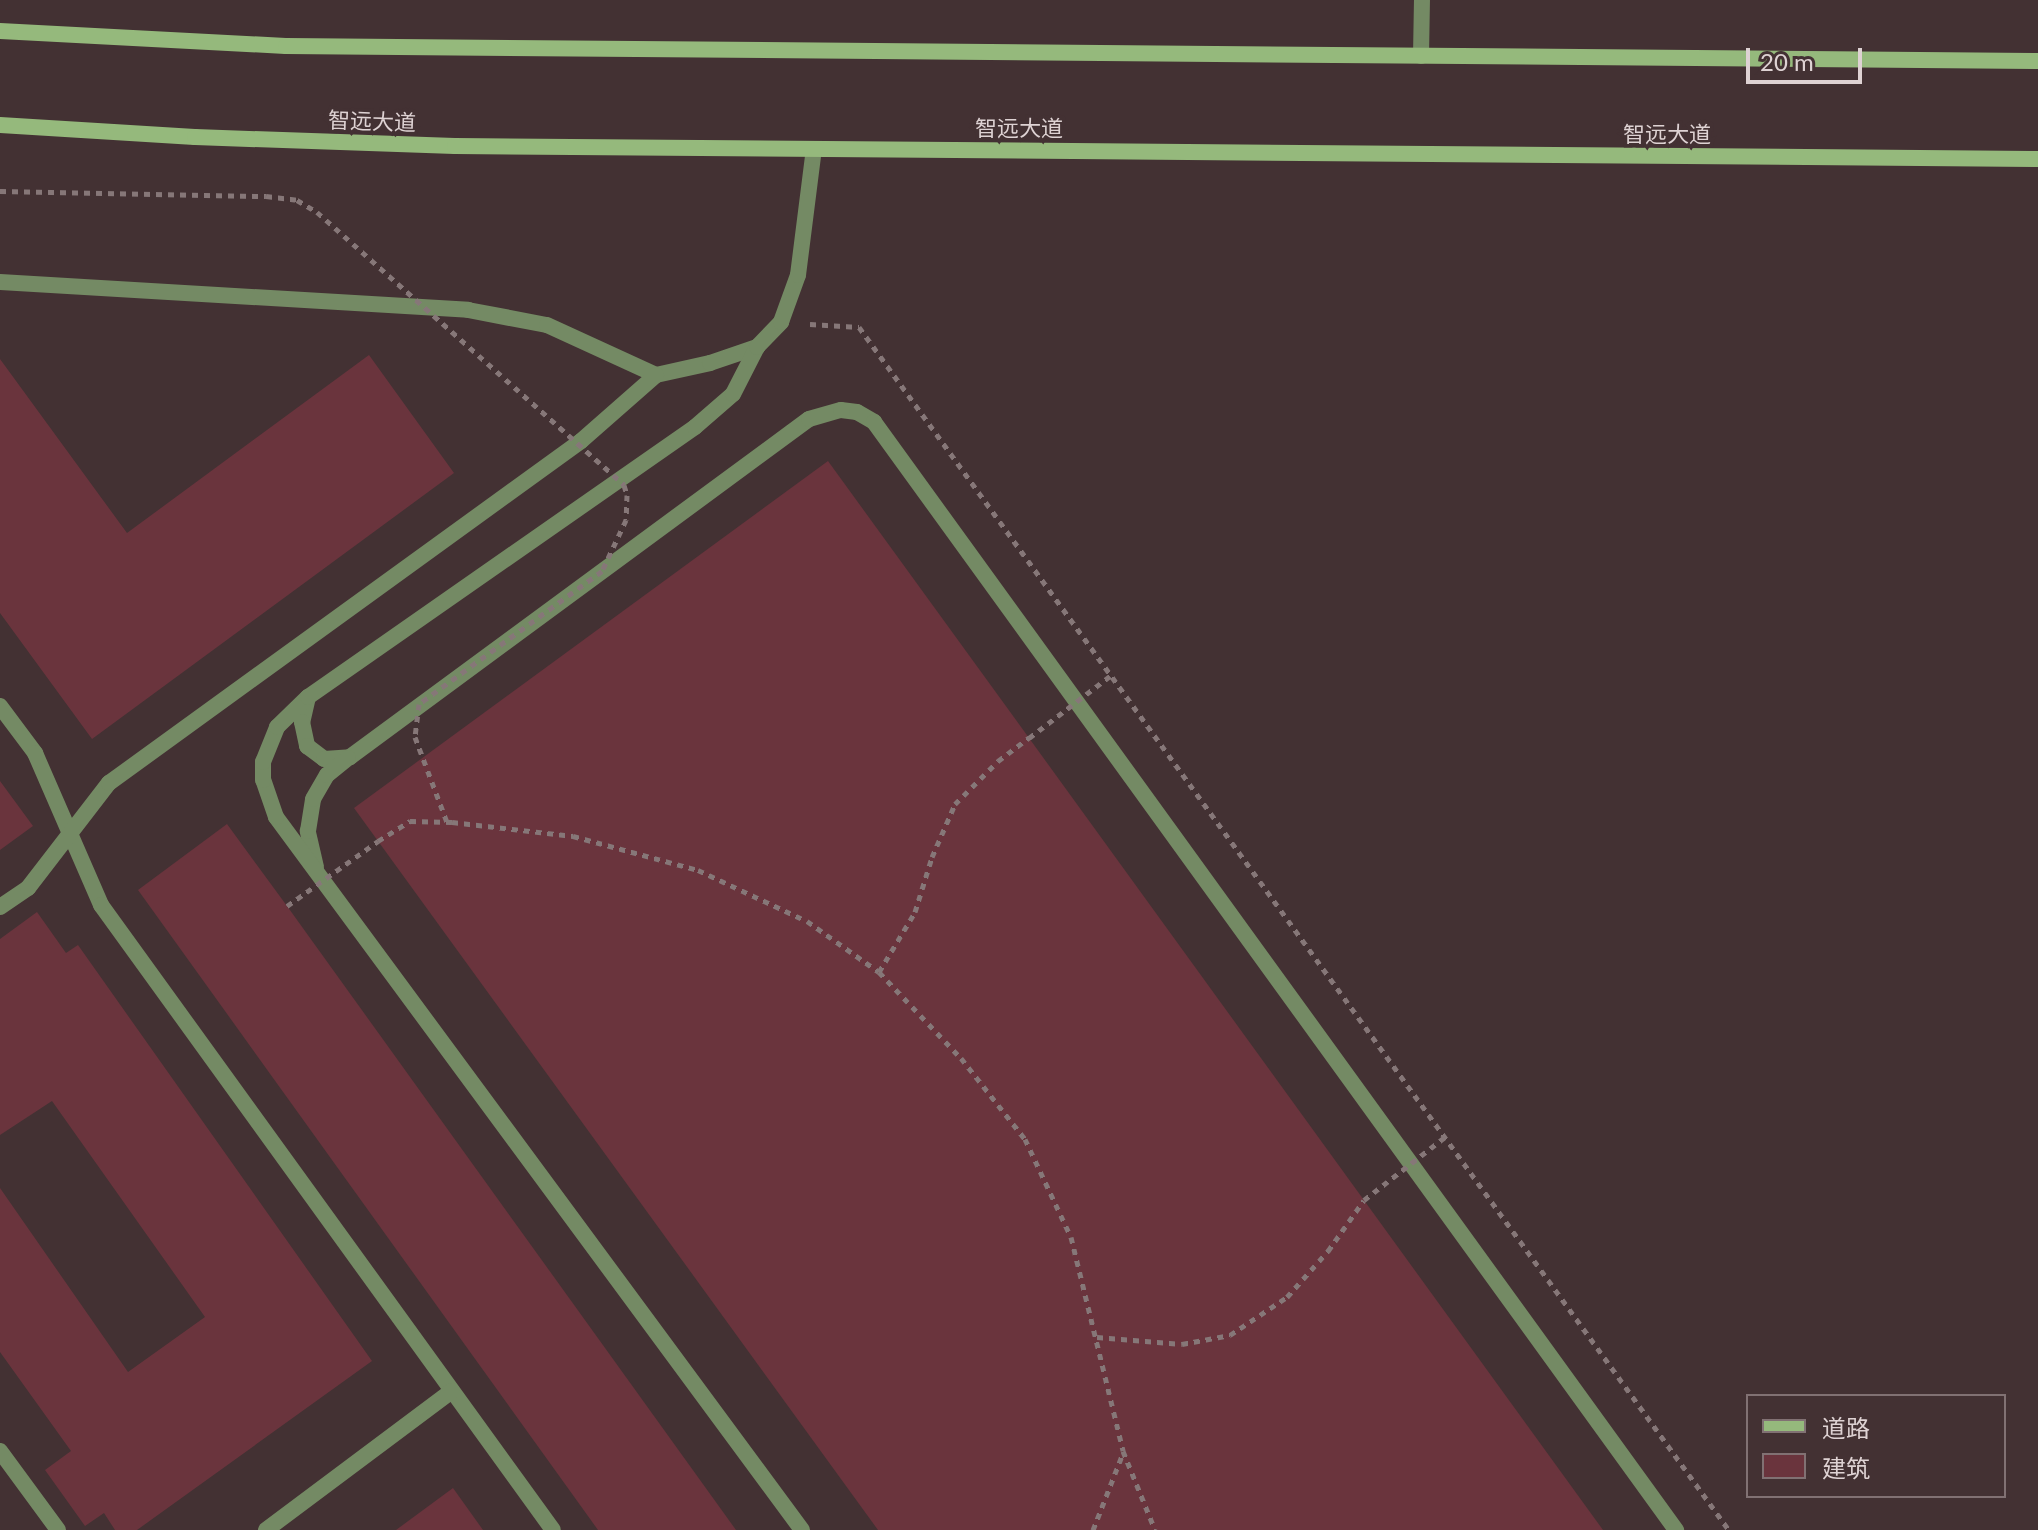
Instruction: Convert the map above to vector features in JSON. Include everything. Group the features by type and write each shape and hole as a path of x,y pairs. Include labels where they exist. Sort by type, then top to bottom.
{"main road":[{"path":"0,31 286,46 2038,61"},
{"name":"智远大道","path":"0,125 455,146 2038,159"}],"lane":[{"path":"1421,56 1422,0"},
{"path":"802,1530 276,817 263,780 263,762 277,727 308,697 695,427 733,394 757,347 781,322 798,275 814,149"},
{"path":"0,282 468,310 547,325 656,375"},
{"path":"0,907 28,888 109,783 581,441 656,375 710,363 757,347"},
{"path":"318,874 308,831 313,799 327,775 809,419 841,410 857,412 874,422 1676,1530"},
{"path":"308,697 302,722 307,746 324,759 350,757"},
{"path":"0,706 35,753 101,905 553,1530"},
{"path":"266,1530 452,1391"},
{"path":"0,1451 58,1530"}],"path":[{"path":"0,191 266,196 297,200 317,212 624,485 627,495 626,520 602,571 419,704 415,737 447,822"},
{"path":"781,322 859,327 1729,1530"},
{"path":"879,972 915,912 932,857 955,804 998,761 1110,676"},
{"path":"287,906 410,821 573,836 698,870 807,921 879,972 961,1058 1025,1139 1071,1237 1123,1451 1155,1530"},
{"path":"1097,1337 1182,1344 1230,1335 1287,1297 1328,1251 1364,1200 1445,1137"},
{"path":"1093,1530 1123,1451"}],"building":[{"path":"369,355 454,473 92,739 0,613 0,359 127,533"},
{"path":"828,461 1603,1530 878,1530 354,808"},
{"path":"0,781 33,826 0,850"},
{"path":"227,824 736,1530 598,1530 138,890"},
{"path":"37,912 66,953 78,945 372,1361 137,1530 115,1530 104,1513 85,1526 45,1470 71,1451 0,1352 0,1188 128,1372 205,1317 52,1101 0,1135 0,939"},
{"path":"453,1488 483,1530 396,1530"}]}
